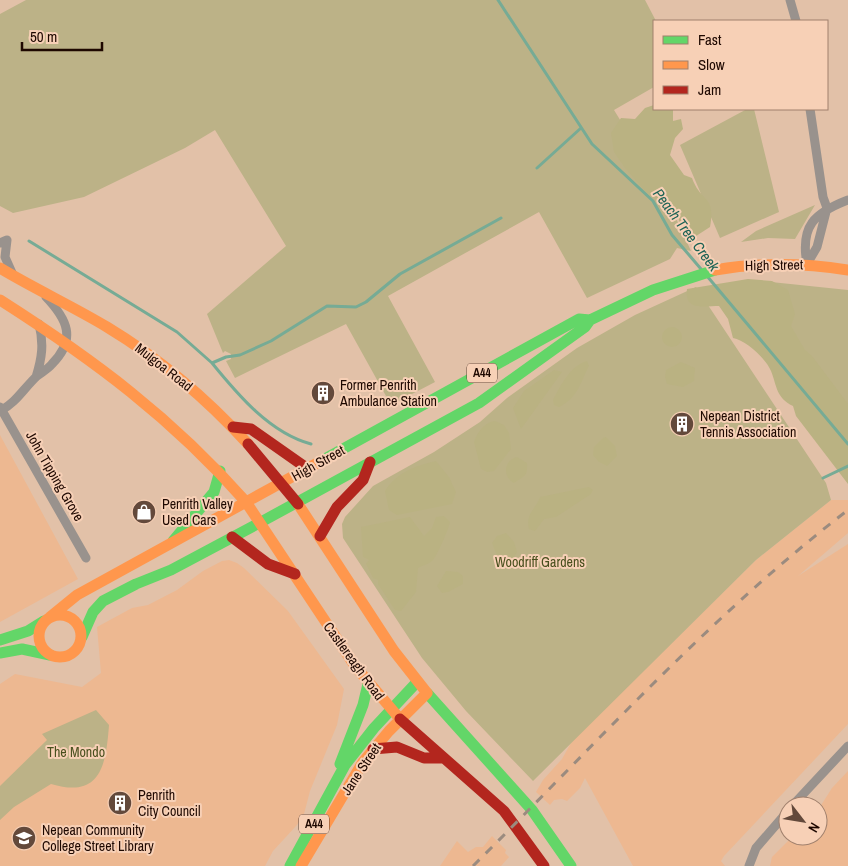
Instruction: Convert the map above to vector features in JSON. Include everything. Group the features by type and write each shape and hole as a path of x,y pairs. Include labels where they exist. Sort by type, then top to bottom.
{"main road":[{"name":"High Street","path":"82,637 93,612 103,601 136,584 171,570 298,504 370,462 479,403 585,327 590,320 642,292 692,274 715,269 773,263 807,264 848,270"},
{"name":"Mulgoa Road","path":"0,268 42,293 101,323 142,350 197,393 233,427 282,482 298,504"},
{"path":"0,300 67,343 162,414 220,471 246,502"},
{"name":"High Street","path":"0,640 28,631 48,619 77,595 579,319 590,320"},
{"path":"233,427 251,429 308,468"},
{"path":"320,536 337,507 362,480 370,462"},
{"path":"174,541 214,492 220,471"},
{"name":"Castlereagh Road","path":"246,502 368,684 400,719 504,812 524,835 544,866"},
{"path":"298,504 415,679 538,817 571,866"},
{"path":"232,537 268,564 296,574"},
{"path":"0,653 22,649 60,657 70,655 78,647 82,637 81,630 74,620 63,615 48,619 39,637 43,648 52,655"},
{"name":"Jane Street","path":"290,866 307,838 335,780 364,738 415,679"},
{"name":"A44","path":"335,780 346,743 366,698 368,684"},
{"name":"Jane Street","path":"301,866 372,749 427,693"},
{"path":"372,749 398,748 429,761 444,758"}],"street":[{"path":"790,0 796,20"},
{"path":"810,110 823,197 827,208"},
{"path":"807,264 804,245 811,224 827,208 848,200"},
{"path":"0,243 7,240 5,257 13,275"},
{"path":"1,410 15,401 36,377 53,364 67,343 68,332 64,317 42,293"},
{"path":"36,377 43,356 43,340 39,324"},
{"name":"John Tipping Grove","path":"1,410 86,558"},
{"path":"801,796 848,746"},
{"path":"749,866 759,843 778,822"}],"shaded area":[{"path":"653,105 653,110 673,110 673,121 681,119 683,129 675,138 670,155 684,175 692,178 711,209 710,227 693,238 682,235 678,215 667,204 646,192 614,152 611,133 621,118 635,119 645,108"},
{"path":"748,279 772,281 788,290 795,314 791,326 805,350 812,356 848,404 848,484 796,416 793,406 787,403 780,395 765,361 744,342 733,338 728,319 719,306 696,306 689,301 687,296 687,289"},
{"path":"672,327 679,330 682,337 679,344 672,347 665,344 662,337 665,330"},
{"path":"587,361 589,366 574,395 559,407 554,405 553,400 567,377 581,363"},
{"path":"681,362 695,368 694,381 683,387 667,384 666,370"},
{"path":"554,370 562,372 521,429 513,408 524,391"},
{"path":"495,421 504,425 509,433 511,449 494,471 487,472 481,469 474,442 481,428"},
{"path":"0,435 78,579 0,622"},
{"path":"606,437 615,446 617,456 607,466 599,462 593,455 594,447"},
{"path":"517,457 527,463 527,471 524,476 514,483 508,477 506,469 509,461"},
{"path":"436,461 449,477 456,492 452,504 397,515 389,510 385,491 390,484 407,471"},
{"path":"589,487 593,490 591,494 556,517 544,519 535,531 529,529 528,519 540,497"},
{"path":"831,500 848,500 848,533 798,576 848,544 848,724 780,796 778,796 778,799 724,856 721,861 725,866 633,866 585,778 580,788 567,801 562,799 554,800 550,805 536,792 543,780 562,759 572,741 756,560"},
{"path":"444,516 450,522 435,557 432,561 418,568 416,592 401,611 395,610 378,584 378,580 373,578 366,564 369,560 363,557 361,527 410,517 424,536 432,528 436,517"},
{"path":"506,533 514,542 517,552 513,559 504,564 498,558 492,543 497,536"},
{"path":"229,560 244,568 288,611 344,689 337,725 310,791 304,814 297,825 273,851 265,866 0,866 0,684 15,674 82,687 101,673 97,627 132,608 148,605 177,590 203,571 222,561"},
{"path":"446,571 458,572 463,576 463,584 442,593 437,586"},
{"path":"848,771 848,866 770,866 772,857 783,846 828,846 827,796"},
{"path":"492,836 506,850 505,853 509,857 501,866 440,866 457,841 468,852 476,847 483,847"}],"green space":[{"path":"26,0 645,0 655,20 653,20 653,88 614,110 662,188 691,251 677,248 670,259 587,298 539,212 388,296 435,382 391,405 346,324 235,378 226,361 231,359 231,354 225,351 223,353 207,314 286,246 215,130 185,148 84,197 13,213 0,206 0,14"},
{"path":"745,110 754,110 779,212 720,238 680,145"},
{"path":"815,205 795,239 768,238 741,242 756,231"},
{"path":"771,282 848,290 848,413 745,290"},
{"name":"Woodriff Gardens","path":"696,287 826,483 831,500 756,560 533,781 466,711 422,658 343,538 342,524 345,517 373,486 434,452 480,422 507,398 577,348 635,315"},
{"name":"The Mondo","path":"96,710 109,725 106,753 98,775 91,782 81,787 51,784 14,807 0,820 0,786 47,740 42,734"}],"waterway":[{"name":"Peach Tree Creek","path":"498,0 592,144 653,201 672,235 701,269"},
{"path":"537,168 581,128"},
{"path":"29,241 177,332 212,363 226,357 240,355 271,341 327,306 356,307 366,302 400,274 501,218"},
{"name":"Peach Tree Creek","path":"707,276 848,444"},
{"path":"212,363 244,400 269,422 296,439 311,444"},
{"path":"823,478 848,466"}],"railway":[{"path":"473,866 701,637 798,550 848,510"}],"traffic: fast":[{"path":"261,522 479,403 585,327 590,320 653,290 715,270"},
{"path":"321,461 579,319 590,320"},
{"path":"173,541 214,492 220,471"},
{"path":"82,637 93,612 103,601 136,584 171,570 261,522"},
{"path":"0,640 28,631 44,621"},
{"path":"0,653 22,649 50,655"},
{"path":"290,866 345,765 374,728 417,682"},
{"path":"340,764 363,705 368,684"},
{"path":"427,693 532,810 571,866"}],"traffic: slow":[{"path":"715,270 782,264 848,270"},
{"path":"0,268 94,319 146,352 216,411 248,444"},
{"path":"0,300 68,345 130,392 190,443 246,502"},
{"path":"321,461 246,502 355,666 400,719"},
{"path":"50,617 77,595 246,502"},
{"path":"298,504 394,651 427,693 389,731 363,762 301,866"},
{"path":"64,615 72,618 78,624 81,636 78,648 72,654 56,657 48,654 42,648 39,632 42,624 48,618 64,615"}],"traffic: jam":[{"path":"233,427 251,429 308,469"},
{"path":"248,444 298,504"},
{"path":"320,536 337,507 363,480 370,462"},
{"path":"232,537 268,564 295,574"},
{"path":"400,719 504,811 544,866"},
{"path":"373,749 397,747 424,758 444,758"}],"place":[{"name":"Former Penrith Ambulance Station","path":"323,393"},
{"name":"Nepean District Tennis Association","path":"682,424"},
{"name":"Penrith Valley Used Cars","path":"144,512"},
{"name":"Penrith City Council","path":"120,803"},
{"name":"Nepean Community College Street Library","path":"24,838"}]}
